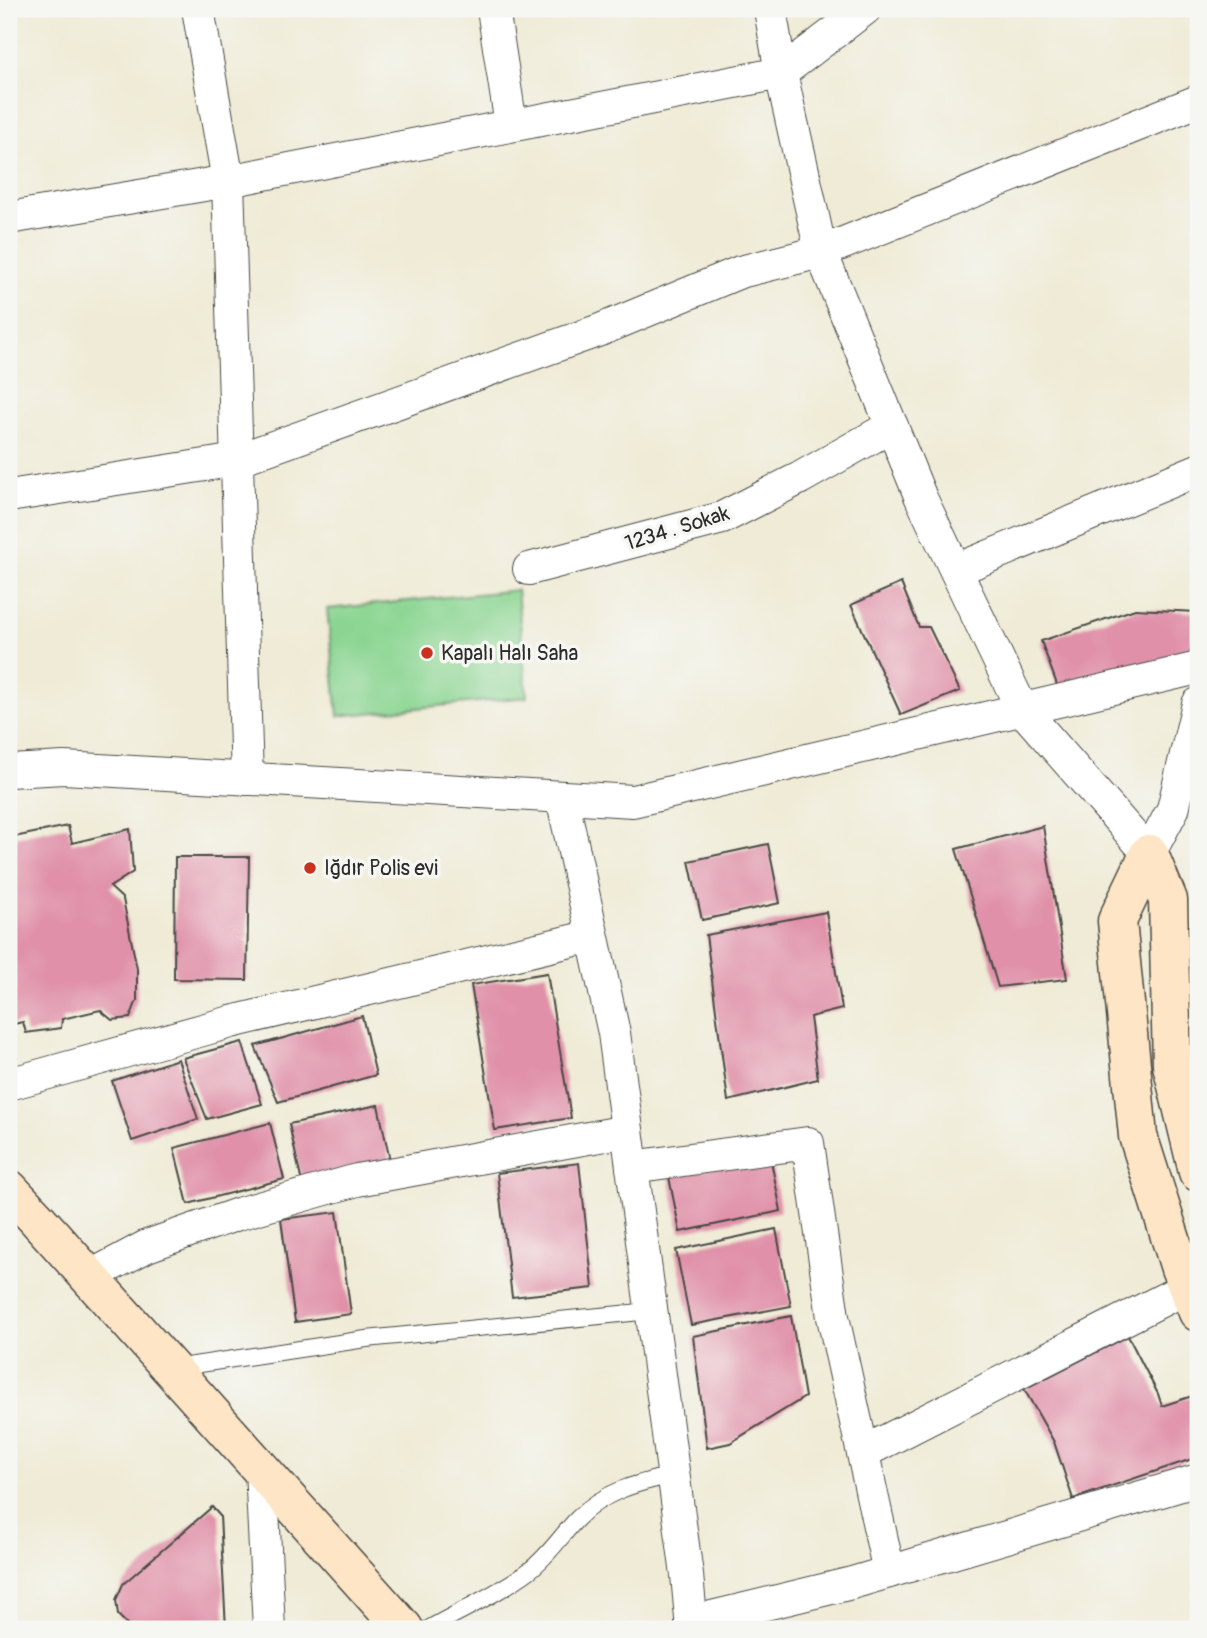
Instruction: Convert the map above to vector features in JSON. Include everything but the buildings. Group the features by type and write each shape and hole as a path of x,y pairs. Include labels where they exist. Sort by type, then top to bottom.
{"street":[{"path":"198,9 228,181 247,779"},
{"path":"493,9 511,125"},
{"path":"769,9 821,252 921,498 1022,709 1149,854 1168,900 1198,1172"},
{"path":"9,218 228,181 781,73 864,9"},
{"path":"9,496 237,460 600,330 740,272 821,252 1198,101"},
{"name":"1234 . Sokak","path":"528,569 722,518 892,426"},
{"path":"956,570 1198,470"},
{"path":"9,771 64,768 633,801 1198,668"},
{"path":"864,1452 1193,1299 1180,1268 1139,1136 1117,921 1149,854 1186,811 1198,704"},
{"path":"562,797 614,1033 691,1625 890,1572 1198,1480"},
{"path":"9,1084 231,1022 592,936"},
{"path":"89,1277 147,1246 241,1213 357,1180 627,1131"},
{"path":"632,1167 808,1143 833,1317 890,1572"},
{"path":"11,1199 89,1277 404,1629"},
{"path":"261,1469 269,1629"}],"lane":[{"path":"171,1368 366,1339 651,1311"},
{"path":"428,1629 525,1574 546,1557 577,1519 594,1504 632,1484 673,1475"}],"green space":[{"name":"Kapalı Halı Saha","path":"517,590 527,697 338,716 327,609"}],"place":[{"name":"Kapalı Halı Saha","path":"427,653"},
{"name":"Iğdır Polis evi","path":"310,868"}]}
